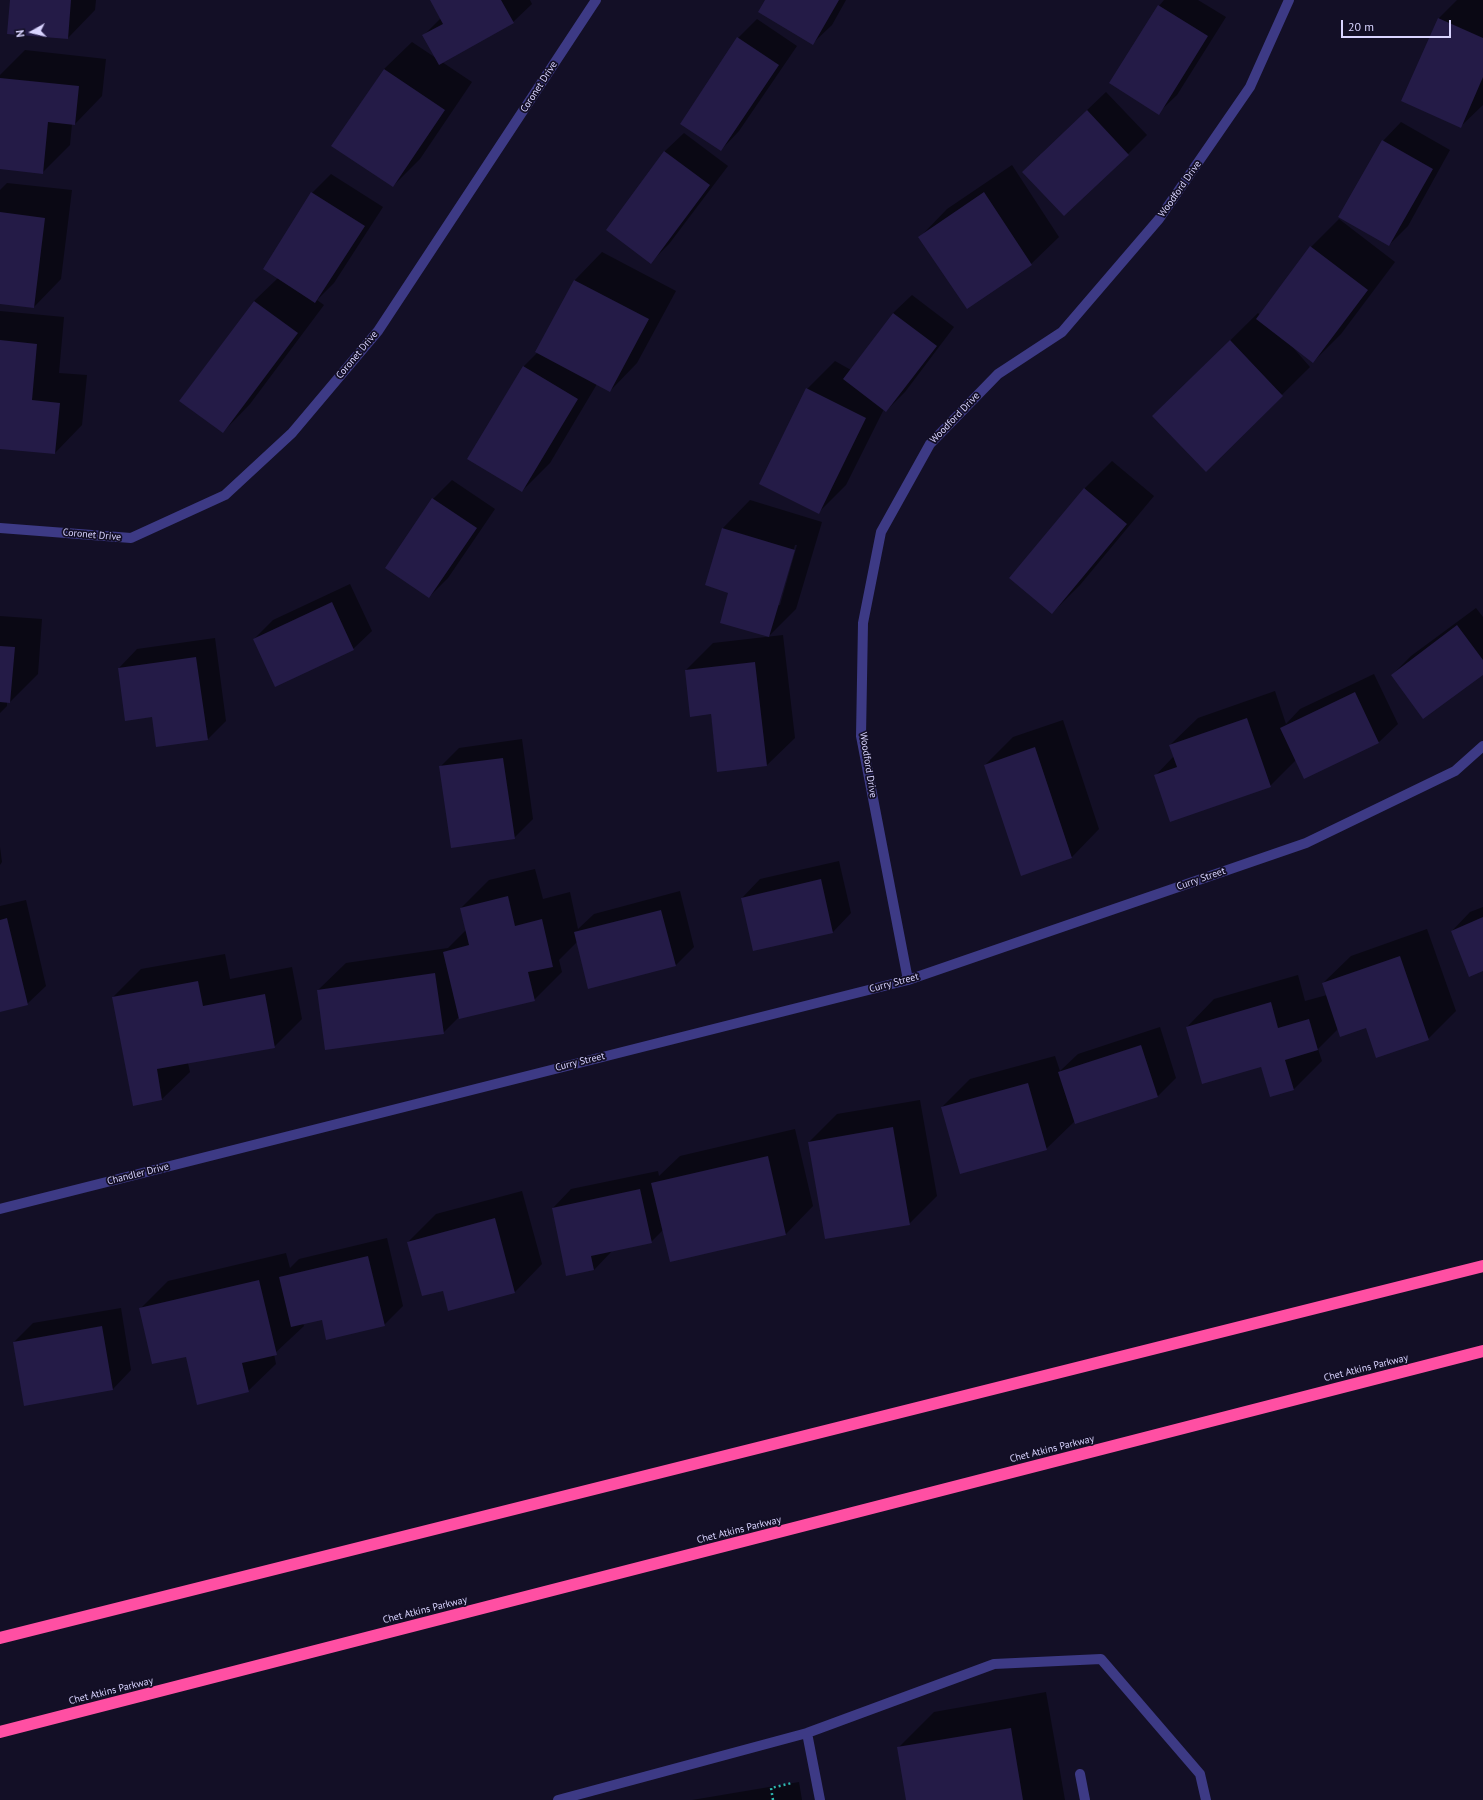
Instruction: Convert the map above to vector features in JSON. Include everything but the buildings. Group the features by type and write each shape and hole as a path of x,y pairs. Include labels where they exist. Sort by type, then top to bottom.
{"highway":[{"path":"0,1638 1483,1266"},
{"name":"Chet Atkins Parkway","path":"0,1732 1483,1351"}],"street":[{"name":"Coronet Drive","path":"0,528 131,538 225,495 292,432 378,331 596,0"},
{"name":"Woodford Drive","path":"908,980 861,736 863,623 880,532 930,444 998,374 1062,332 1159,219 1250,87 1289,0"},
{"name":"Curry Street","path":"276,1139 908,980 1306,843 1455,771 1483,746"},
{"name":"Chandler Drive","path":"0,1209 276,1139"},
{"path":"558,1800 807,1732 994,1664 1101,1660 1200,1774 1206,1800"},
{"path":"807,1732 820,1800"},
{"path":"1080,1774 1085,1800"}],"path":[{"path":"773,1800 771,1788 816,1777"}]}
